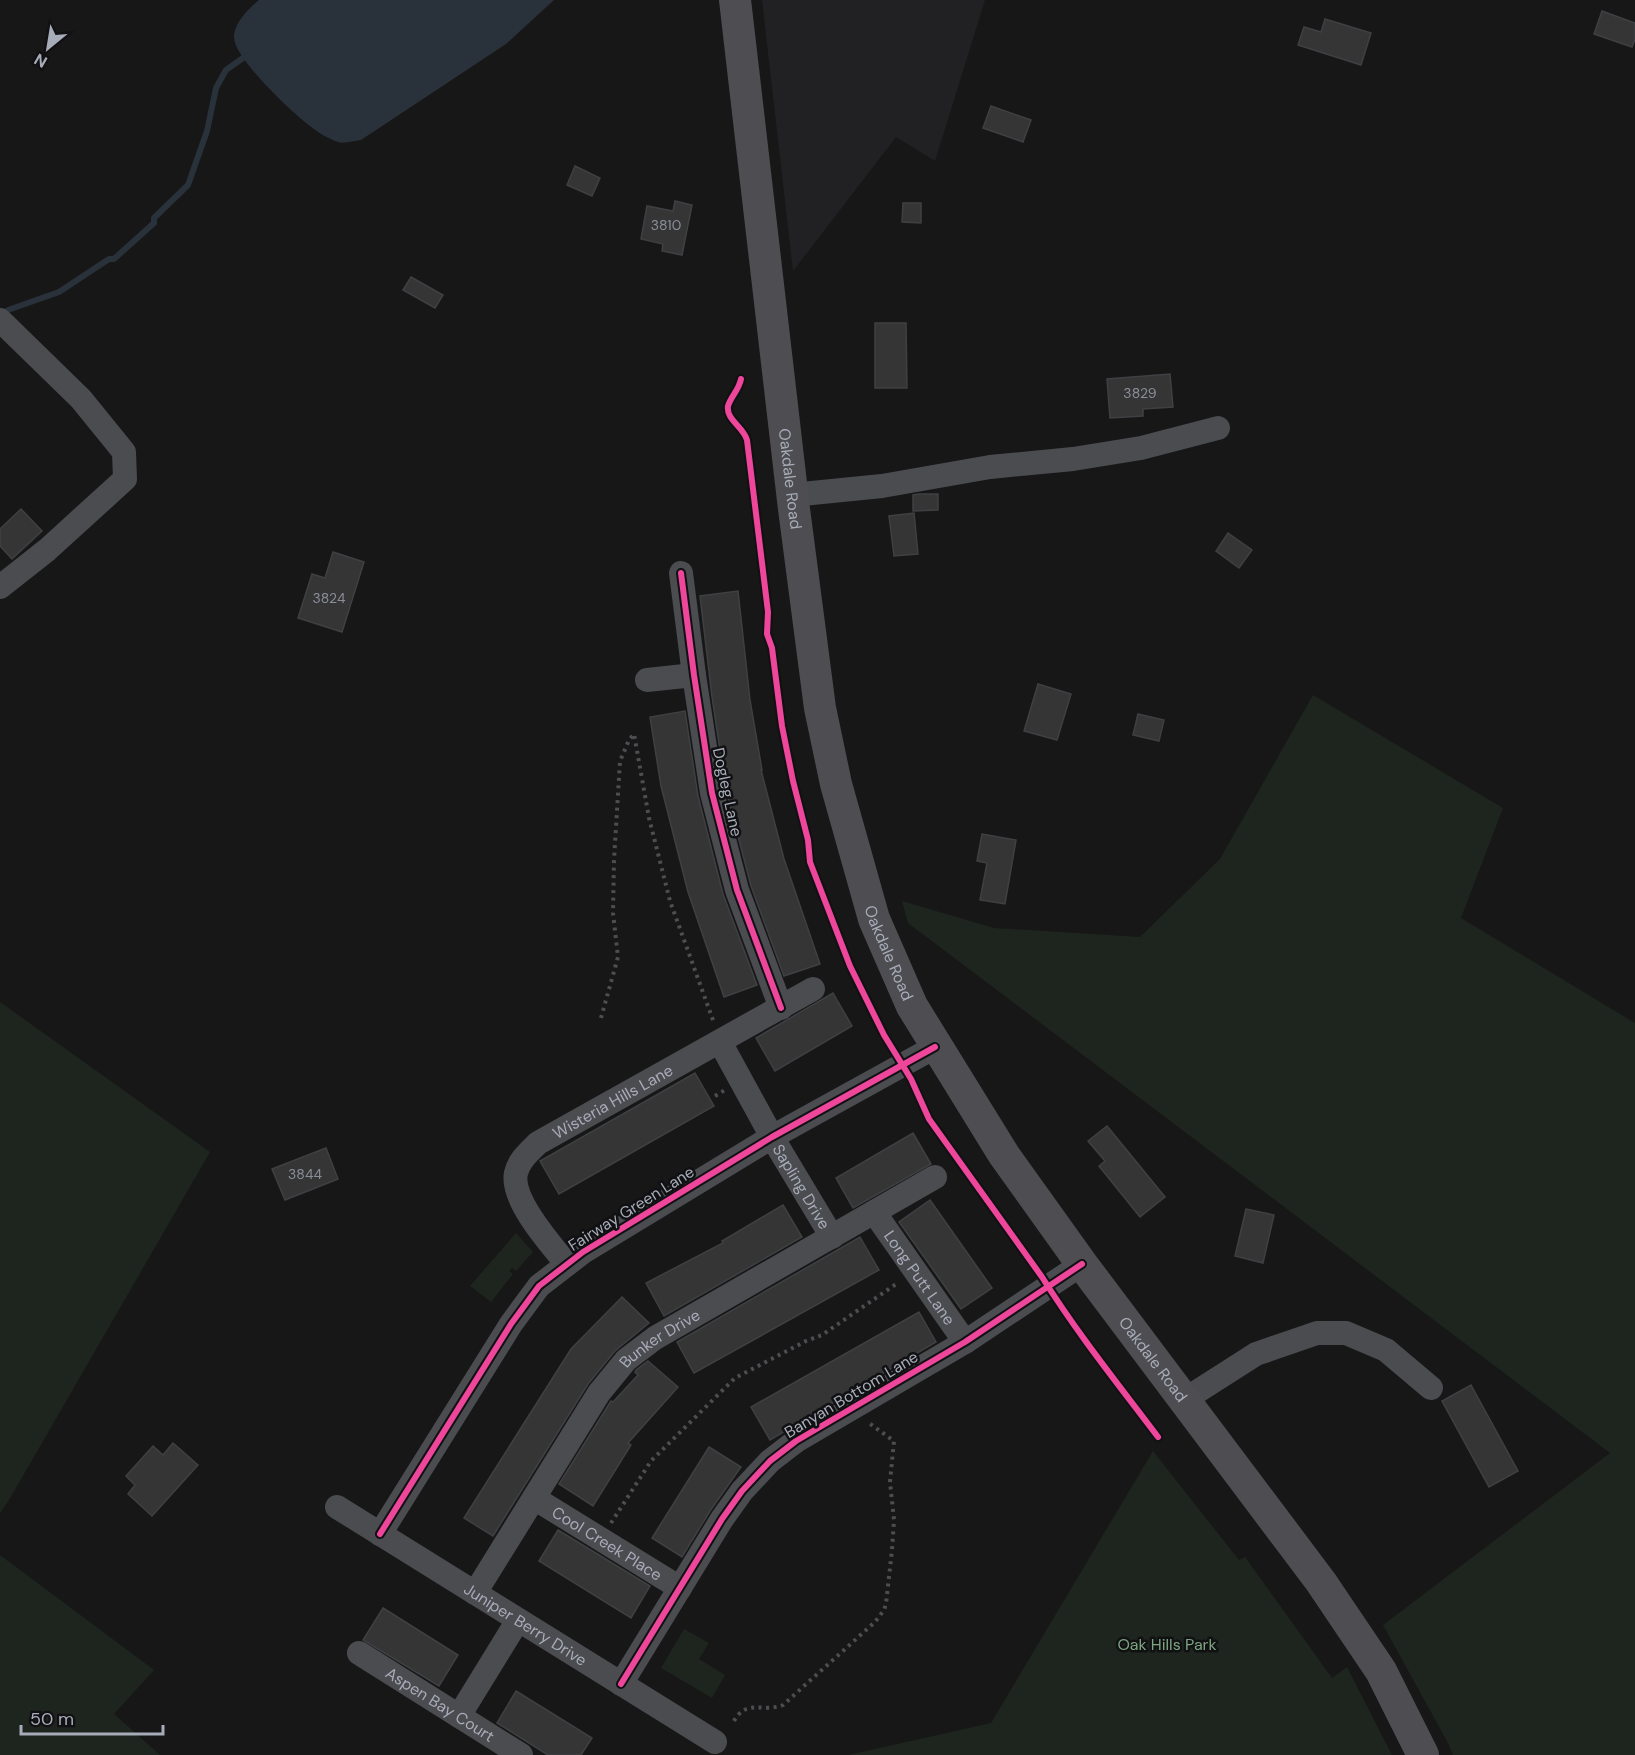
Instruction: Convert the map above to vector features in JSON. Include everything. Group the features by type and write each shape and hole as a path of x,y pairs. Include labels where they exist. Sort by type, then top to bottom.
{"main road":[{"name":"Oakdale Road","path":"735,0 792,495 820,708 836,784 874,918 912,1006 935,1047 1004,1155 1082,1264 1321,1582 1374,1661 1424,1755"}],"street":[{"path":"0,320 81,399 124,452 125,479 47,550 0,587"},
{"path":"792,495 882,486 990,467 1073,459 1141,448 1218,428"},
{"name":"Dogleg Lane","path":"681,573 712,793 737,890 781,1008"},
{"path":"647,680 694,675"},
{"name":"Wisteria Hills Lane","path":"567,1264 547,1241 516,1188 516,1173 523,1158 538,1143 718,1034 781,1008 813,989"},
{"name":"Sapling Drive","path":"718,1034 772,1137 832,1237"},
{"name":"Fairway Green Lane","path":"380,1534 511,1324 539,1286 583,1252 772,1137 935,1047"},
{"name":"Bunker Drive","path":"475,1593 599,1394 626,1360 655,1338 935,1177"},
{"name":"Long Putt Lane","path":"874,1212 965,1341"},
{"name":"Banyan Bottom Lane","path":"621,1684 729,1510 742,1491 770,1461 796,1441 965,1341 1082,1264"},
{"path":"1184,1400 1256,1354 1317,1333 1346,1333 1386,1350 1431,1388"},
{"name":"Cool Creek Place","path":"534,1498 680,1588"},
{"name":"Juniper Berry Drive","path":"337,1507 715,1742"},
{"path":"459,1716 518,1620"},
{"name":"Aspen Bay Court","path":"359,1653 521,1755"}],"path":[{"path":"601,1018 618,957 613,913 620,761 628,740 634,734 649,818 670,901 718,1034"},
{"path":"606,1530 651,1461 735,1378 822,1335 906,1276"},
{"path":"734,1721 739,1712 745,1708 783,1705 875,1622 884,1611 894,1534 890,1482 894,1441 862,1420"}],"shaded area":[{"path":"259,0 554,0 506,44 361,140 343,143 323,135 302,120 278,98 243,58 234,37 236,26"},
{"path":"762,0 985,0 935,161 896,137 793,271"}],"green space":[{"path":"1313,695 1503,808 1461,918 1635,1023 1635,1755 1453,1755 1383,1625 1610,1453 908,923 902,901 994,928 1140,937 1220,859"},
{"path":"0,1002 210,1152 0,1513"},
{"path":"516,1233 533,1252 516,1271 512,1268 509,1271 513,1274 491,1302 470,1286"},
{"name":"Oak Hills Park","path":"1153,1451 1239,1560 1245,1557 1332,1678 1347,1667 1392,1755 848,1755 991,1723"},
{"path":"0,1555 154,1670 114,1714 160,1755 0,1755"},
{"path":"684,1629 709,1643 699,1659 725,1675 712,1698 661,1668"}],"building":[{"path":"1602,11 1635,23 1635,39 1632,47 1594,34"},
{"path":"1325,19 1371,33 1361,65 1298,45 1304,27 1321,32"},
{"path":"991,106 1031,120 1023,142 983,128"},
{"path":"575,166 600,178 592,196 567,185"},
{"path":"675,201 692,205 682,255 662,251 663,244 641,239 647,206 673,211"},
{"path":"903,203 921,203 921,223 902,222"},
{"path":"411,277 443,295 435,308 403,290"},
{"path":"875,323 906,323 907,388 875,388"},
{"path":"1170,374 1173,407 1143,409 1143,416 1110,418 1107,379"},
{"path":"938,494 938,510 913,511 913,495"},
{"path":"21,509 42,531 12,559 0,546 0,529"},
{"path":"914,513 918,554 894,556 889,516"},
{"path":"1228,533 1252,550 1239,568 1216,551"},
{"path":"333,552 364,562 342,632 298,618 312,574 325,578"},
{"path":"738,591 750,700 761,770 784,859 820,964 784,976 751,886 726,790 712,697 700,596"},
{"path":"1038,684 1071,694 1057,740 1024,731"},
{"path":"685,711 698,796 723,894 757,985 724,997 688,892 661,786 650,717"},
{"path":"1138,714 1164,720 1159,741 1133,735"},
{"path":"982,834 1016,840 1005,904 980,900 987,863 977,861"},
{"path":"833,993 852,1026 775,1071 756,1038"},
{"path":"695,1073 714,1106 559,1194 540,1161"},
{"path":"1107,1126 1165,1197 1140,1217 1099,1166 1105,1161 1088,1141"},
{"path":"913,1133 931,1164 853,1208 836,1178"},
{"path":"326,1148 338,1179 285,1200 272,1169"},
{"path":"930,1200 992,1288 961,1309 899,1222"},
{"path":"783,1205 802,1237 664,1316 646,1283 723,1243 722,1241"},
{"path":"1246,1209 1274,1215 1263,1263 1235,1256"},
{"path":"860,1237 879,1270 694,1373 677,1342"},
{"path":"622,1297 649,1323 615,1351 588,1384 493,1536 464,1518 571,1349"},
{"path":"919,1312 936,1342 770,1440 751,1407"},
{"path":"648,1361 678,1387 628,1443 631,1445 593,1506 559,1484 611,1401 613,1402 638,1375 636,1370"},
{"path":"1471,1385 1518,1471 1489,1487 1442,1401"},
{"path":"173,1443 198,1465 152,1516 128,1494 135,1485 126,1476 153,1446 163,1455"},
{"path":"709,1447 741,1467 710,1511 682,1557 652,1538"},
{"path":"558,1530 650,1586 631,1618 539,1561"},
{"path":"383,1608 458,1655 439,1686 363,1640"},
{"path":"516,1691 592,1738 581,1755 548,1755 497,1723"}],"waterway":[{"path":"8,310 59,292 109,259 114,259 154,223 154,218 188,185 207,131 216,88 226,70 243,58 250,57"}],"cycle path":[{"path":"741,379 729,402 728,411 747,440 768,612 767,634 772,648 782,726 808,840 810,862 850,966 884,1035 911,1079 929,1119 1055,1298 1158,1437"},
{"path":"681,573 712,793 737,890 781,1008"},
{"path":"380,1534 511,1324 539,1286 583,1252 772,1137 935,1047"},
{"path":"621,1684 722,1519 742,1491 770,1461 796,1441 965,1342 1082,1264"}]}
